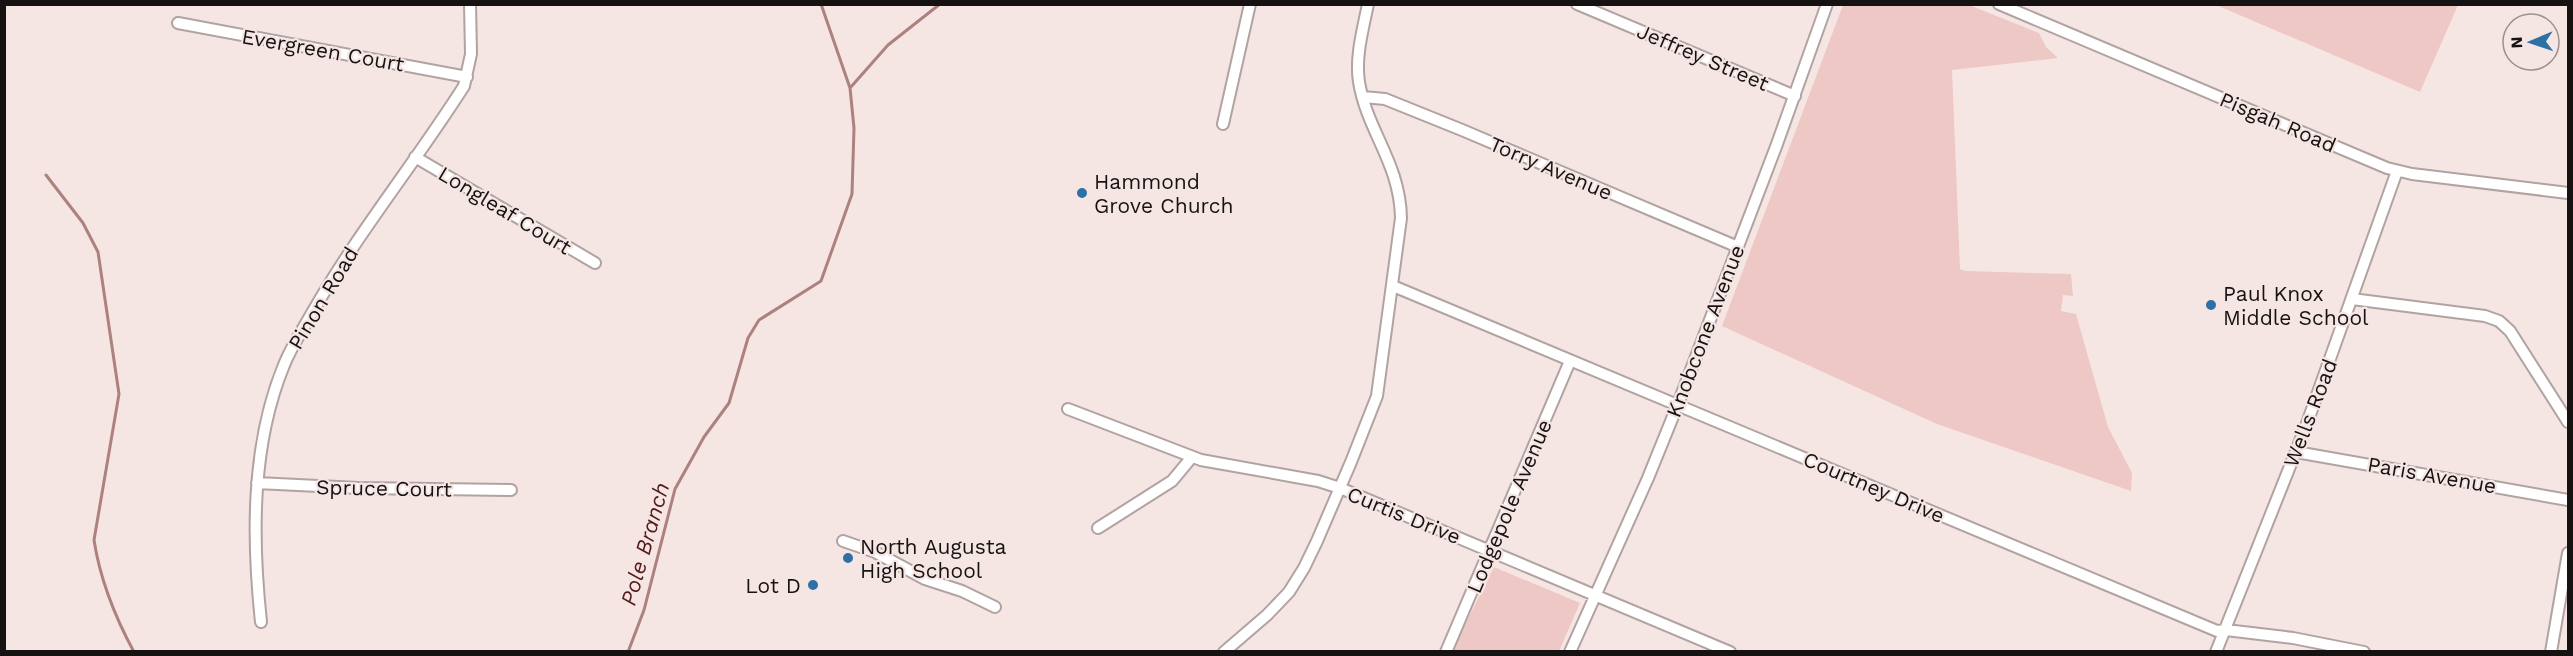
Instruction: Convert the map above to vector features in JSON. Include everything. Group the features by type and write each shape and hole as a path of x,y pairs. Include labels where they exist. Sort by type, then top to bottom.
{"street":[{"name":"Pinon Road","path":"261,622 257,585 257,483 268,416 290,351 330,283 452,106 467,77 471,54 470,4"},
{"path":"1223,124 1250,4"},
{"path":"1224,651 1267,615 1288,592 1309,559 1377,396 1393,286 1401,201 1391,165 1363,97 1358,61 1368,4"},
{"name":"Jeffrey Street","path":"1577,4 1795,96"},
{"name":"Knobcone Avenue","path":"1570,651 1648,478 1678,404 1795,96 1827,4"},
{"name":"Pisgah Road","path":"1999,4 2373,163 2397,171 2568,193"},
{"name":"Evergreen Court","path":"178,24 467,77"},
{"name":"Torry Avenue","path":"1363,97 1385,99 1738,247"},
{"name":"Longleaf Court","path":"415,157 595,263"},
{"name":"Wells Road","path":"2216,651 2296,452 2397,171"},
{"name":"Courtney Drive","path":"1393,286 2217,631 2226,630 2293,638 2364,651"},
{"path":"2352,299 2485,316 2499,321 2510,331 2568,422"},
{"name":"Lodgepole Avenue","path":"1446,651 1570,361"},
{"name":"Curtis Drive","path":"1068,409 1086,414 1192,457 1223,465 1318,481 1340,488 1730,651"},
{"name":"Paris Avenue","path":"2296,452 2568,500"},
{"path":"1098,528 1172,481 1192,457"},
{"name":"Spruce Court","path":"257,483 348,488 511,490"},
{"path":"843,541 874,552 925,579 962,591 995,606"},
{"path":"2551,651 2568,553"}],"shaded area":[{"path":"1843,5 1969,5 2039,33 2046,47 2058,58 1952,70 1960,269 2071,274 2073,296 2063,295 2061,311 2076,314 2108,427 2132,473 2131,491 1937,424 1722,326"},
{"path":"2216,5 2458,5 2420,92"},
{"path":"1494,567 1580,603 1559,651 1451,652"}],"waterway":[{"name":"Pole Branch","path":"628,652 644,610 675,489 704,437 729,403 748,338 759,320 821,281 852,194 854,128 850,88 821,4"},
{"path":"850,88 888,45 940,4"},
{"path":"46,175 83,223 98,252 119,394 94,540 109,598 134,652"}],"place":[{"name":"Hammond Grove Church","path":"1082,193"},
{"name":"Paul Knox Middle School","path":"2211,305"},
{"name":"North Augusta High School","path":"848,558"},
{"name":"Lot D","path":"813,585"}]}
